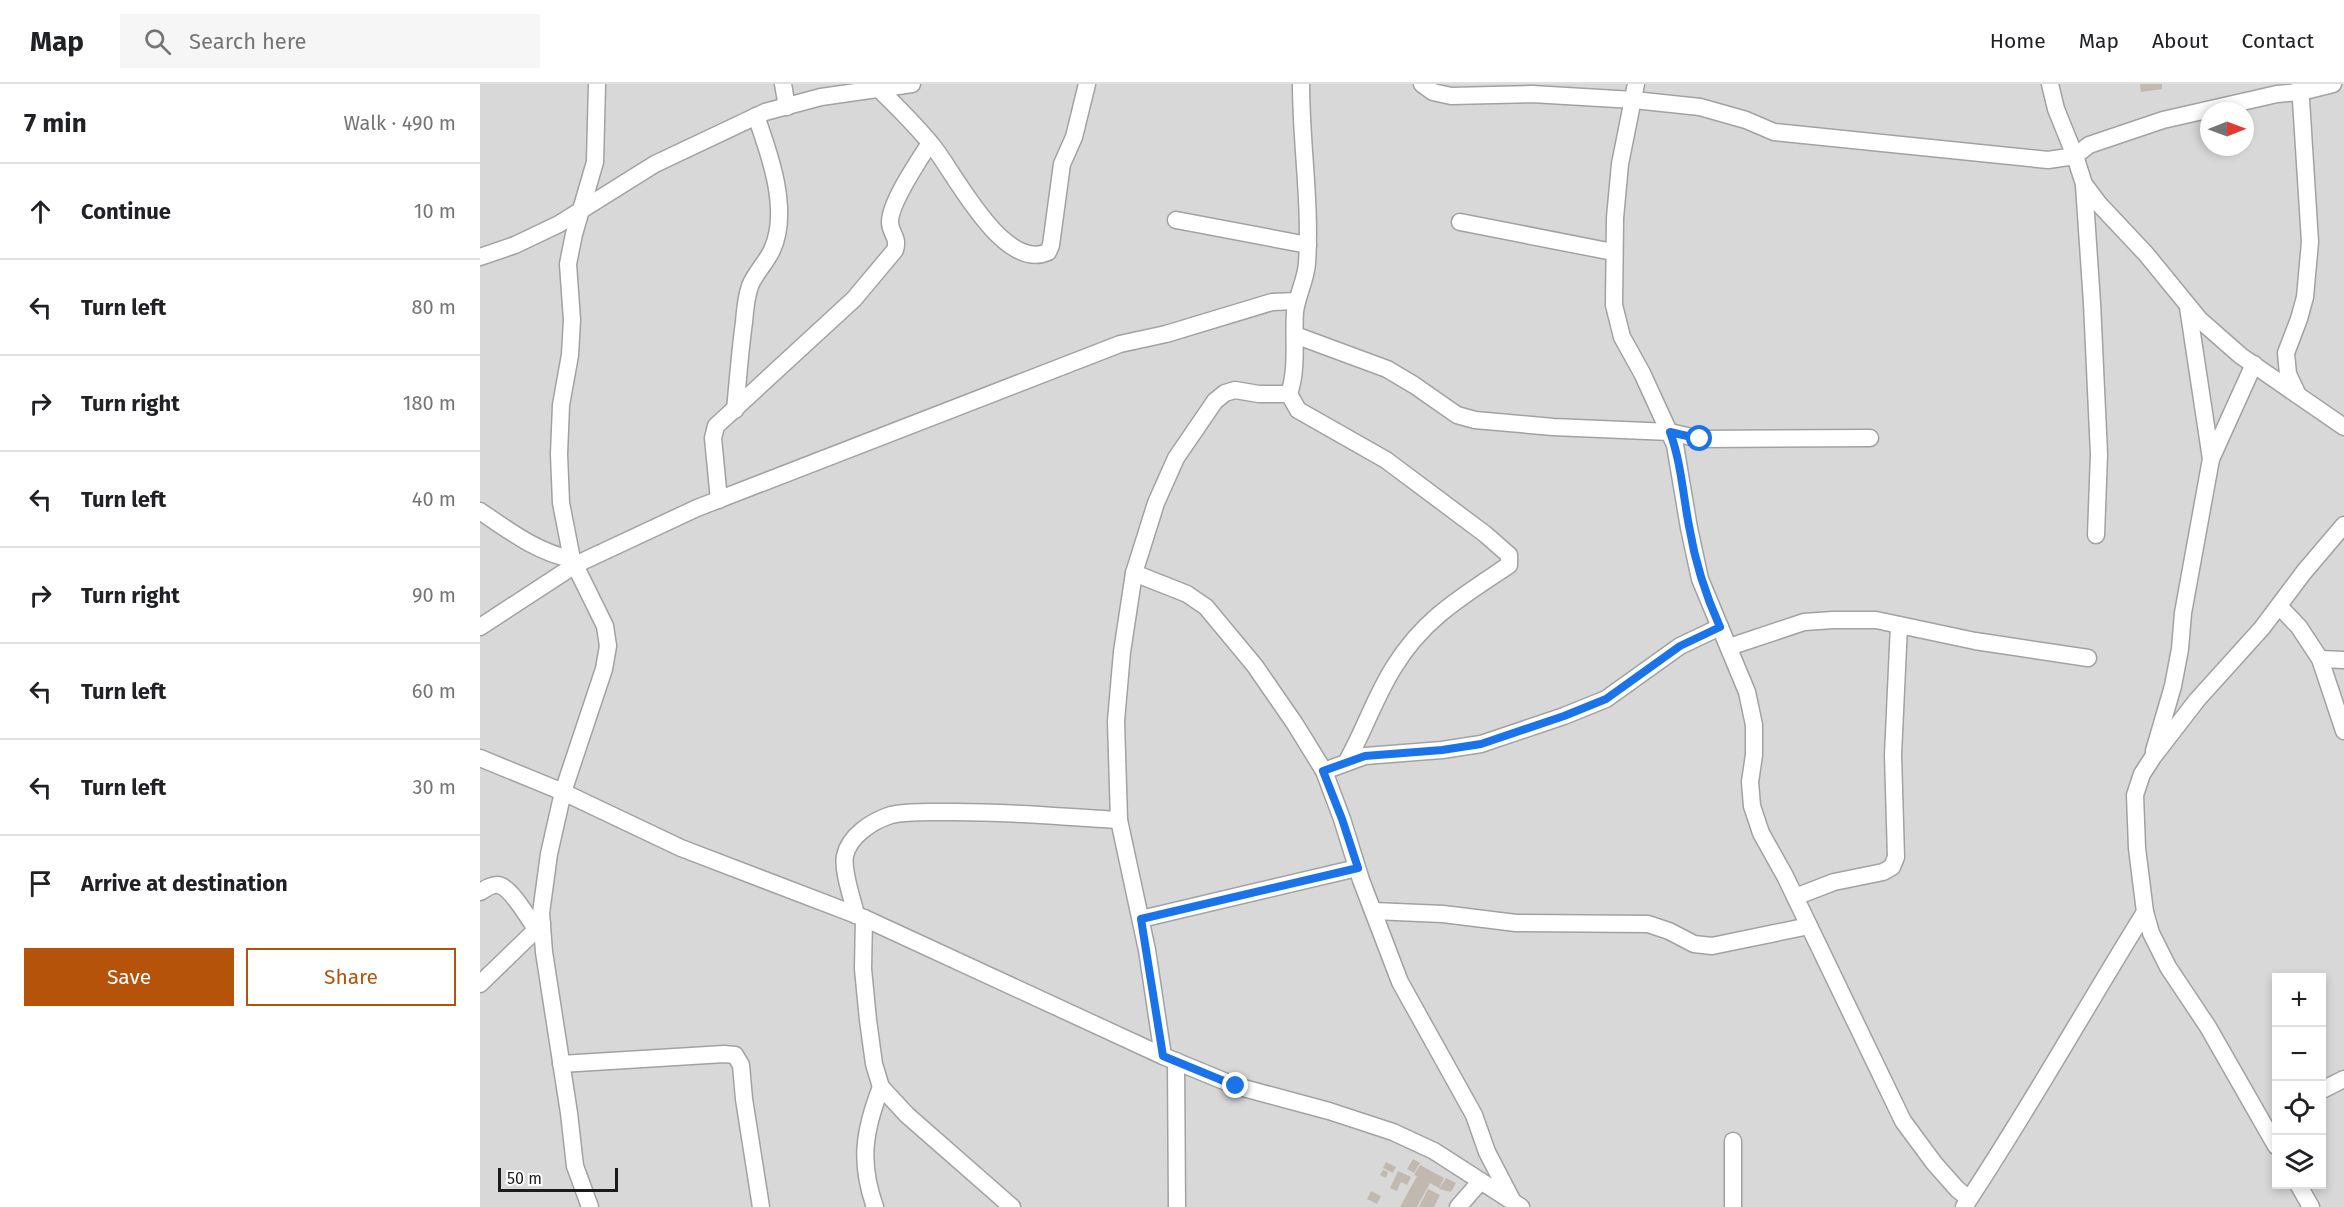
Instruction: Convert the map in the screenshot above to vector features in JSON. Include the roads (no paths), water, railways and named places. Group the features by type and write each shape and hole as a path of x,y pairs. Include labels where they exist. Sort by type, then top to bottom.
{"street":[{"path":"590,1207 575,1166 539,927 549,854 563,792 604,669 608,646 605,626 574,562 561,504 559,454 561,405 570,355 573,320 568,264 594,162 597,84"},
{"path":"783,84 787,106"},
{"path":"480,257 515,245 581,212 655,164 765,111 821,97 912,84"},
{"path":"878,88 930,143 988,226 1006,242 1024,253 1043,254 1048,252 1051,245 1062,164 1074,137 1087,84"},
{"path":"1301,84 1308,244 1305,279 1298,301 1293,382 1289,394 1298,410 1386,460 1485,534 1509,555 1510,560 1509,565 1438,612 1416,635 1393,667 1362,735 1347,761"},
{"path":"1422,84 1433,92 1451,96 1635,92 1746,120 1774,132 2048,160 2075,156 2089,145 2163,120 2301,88 2333,84"},
{"path":"2050,84 2056,109 2084,184 2099,454 2096,535"},
{"path":"2297,393 2288,374 2286,353 2305,297 2309,260 2301,88"},
{"path":"1635,92 1620,164 1613,252 1614,305 1622,337 1642,372 1670,432 1679,463 1700,579 1747,692 1754,725 1754,755 1750,782 1752,806 1761,833 1795,897 1903,1121 1967,1203 2040,1089 2097,988 2145,912"},
{"path":"735,410 742,330 750,286 771,252 778,234 780,219 768,149 756,116"},
{"path":"719,500 713,438 716,426 854,299 895,250 898,242 890,224 893,211 906,183 930,143"},
{"path":"2084,184 2200,320 2241,356 2344,427"},
{"path":"1176,220 1308,244"},
{"path":"1460,222 1613,252"},
{"path":"480,627 574,562 719,500 1120,344 1166,334 1272,302 1298,301"},
{"path":"2188,306 2211,459"},
{"path":"1295,335 1387,369 1457,415 1475,420 1670,432 1700,439 1870,438"},
{"path":"2153,757 2179,658 2183,613 2211,459 2256,366 2286,353"},
{"path":"1177,1207 1170,1058 1160,1026 1141,919 1119,820 1116,721 1122,652 1134,573 1156,503 1176,458 1215,401 1225,393 1234,390 1259,394 1289,394"},
{"path":"480,511 532,544 574,562"},
{"path":"2274,1135 2269,1117 2168,967 2151,933 2145,912 2136,840 2135,795 2142,774 2196,700 2262,628 2344,525"},
{"path":"1134,573 1187,594 1206,607 1255,666 1295,724 1323,771 1400,982 1474,1115 1487,1152 1517,1205"},
{"path":"2279,606 2300,627 2320,659 2344,731"},
{"path":"1729,647 1804,622 1876,620 1975,641 2088,658"},
{"path":"1795,897 1834,882 1883,872 1892,867 1896,857 1893,755 1899,625"},
{"path":"1323,771 1365,756 1442,750 1481,744 1553,719 1606,699 1680,646 1720,627"},
{"path":"2320,659 2344,660"},
{"path":"480,758 563,792 681,848 860,916 1236,1086 1329,1111 1394,1132 1434,1151 1517,1205"},
{"path":"1012,1207 907,1115 881,1087 873,1064 860,916 846,872 845,856 856,835 877,821 906,812 980,811 1119,820"},
{"path":"1141,919 1358,868"},
{"path":"480,892 496,884 501,885 539,927"},
{"path":"1373,911 1443,914 1516,922 1648,924 1669,931 1694,944 1712,946 1809,926"},
{"path":"480,984 539,927"},
{"path":"1139,1044 1160,1026"},
{"path":"561,1064 724,1053 735,1055 741,1065 761,1207"},
{"path":"2326,1088 2344,1079"},
{"path":"875,1207 864,1164 872,1110 881,1087"},
{"path":"1733,1142 1733,1207"},
{"path":"1458,1207 1480,1182"},
{"path":"2300,1189 2311,1207"}]}
